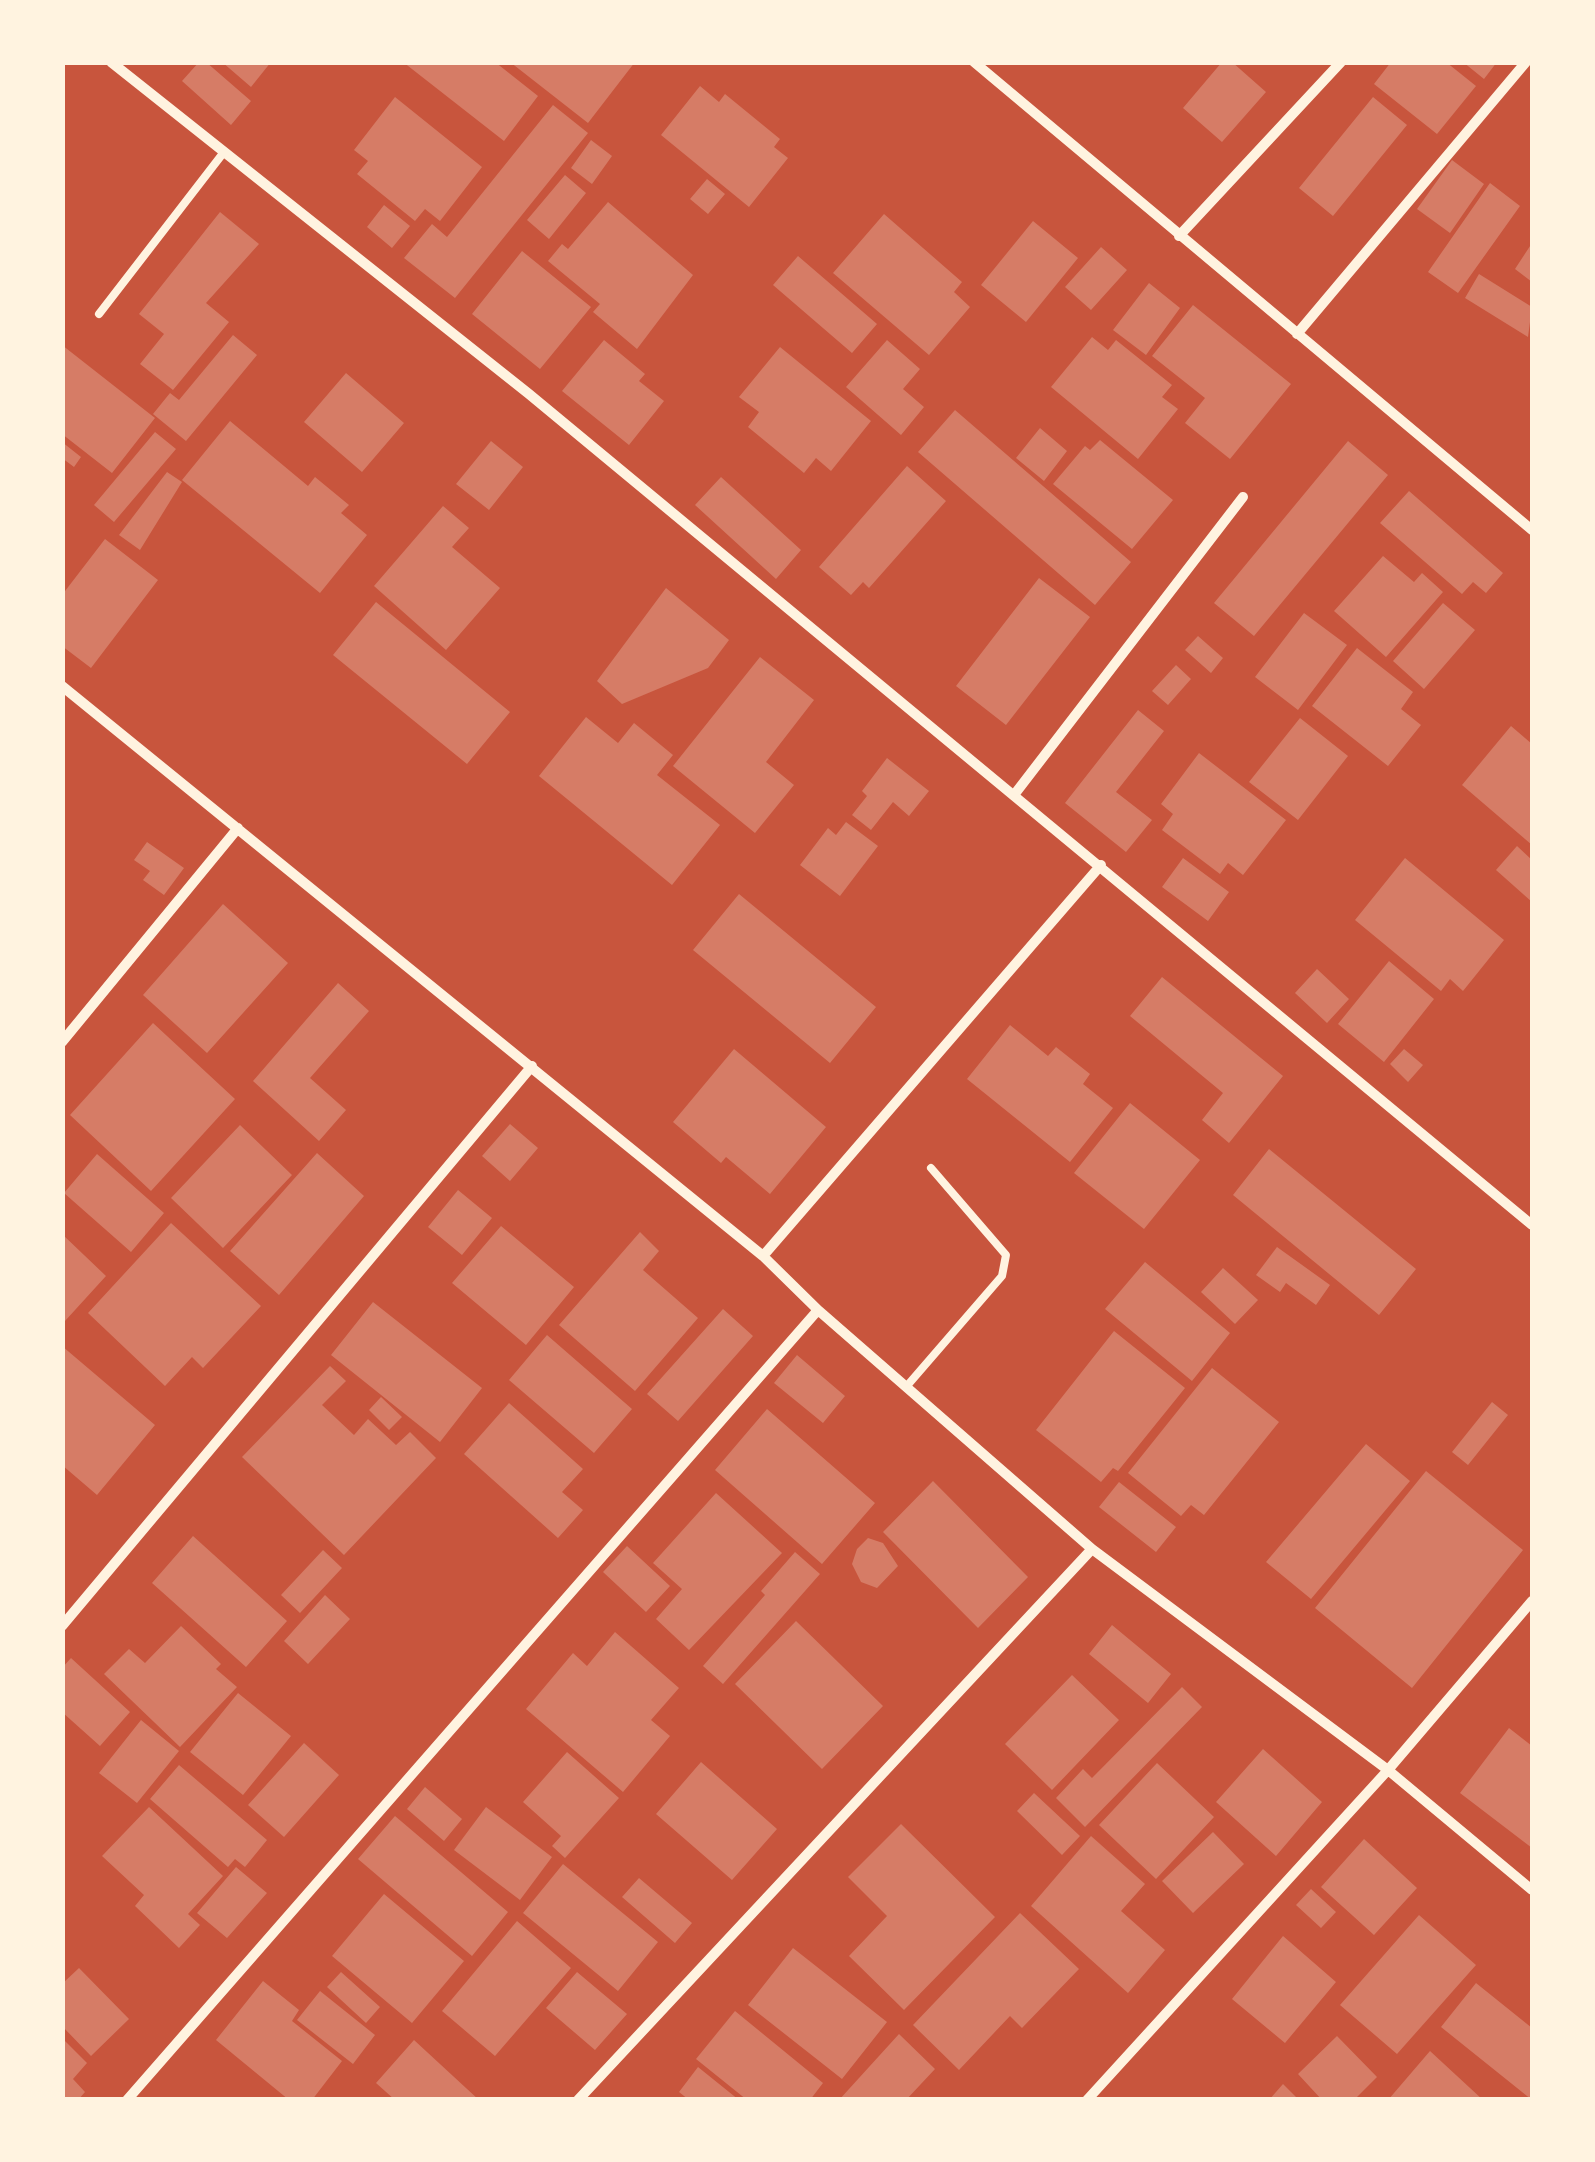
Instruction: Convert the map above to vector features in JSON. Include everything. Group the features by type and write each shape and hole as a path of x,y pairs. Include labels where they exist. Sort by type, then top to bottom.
{"street":[{"path":"112,62 528,394 1532,1225"},
{"path":"974,62 1532,530"},
{"path":"1179,236 1342,62"},
{"path":"1297,334 1526,62"},
{"path":"1014,794 1243,496"},
{"path":"62,686 762,1256 818,1310 1092,1549 1388,1770 1532,1890"},
{"path":"62,1042 238,828"},
{"path":"762,1256 1101,866"},
{"path":"62,1626 532,1066"},
{"path":"127,2100 818,1310"},
{"path":"578,2100 1092,1549"},
{"path":"1088,2100 1388,1770 1532,1600"}],"lane":[{"path":"99,314 224,152"},
{"path":"906,1387 1002,1276 1006,1255 931,1168"}],"building":[{"path":"199,62 206,62 251,101 231,125 182,81"},
{"path":"222,62 271,62 251,87"},
{"path":"403,62 495,62 538,96 504,141"},
{"path":"510,62 635,62 588,123"},
{"path":"1222,62 1232,62 1266,92 1222,142 1183,108"},
{"path":"1391,62 1446,62 1476,86 1437,134 1374,84"},
{"path":"1463,62 1497,62 1484,79"},
{"path":"700,86 719,102 725,94 780,139 774,147 788,158 749,207 661,135"},
{"path":"395,97 482,167 440,221 425,209 415,221 357,174 368,161 354,150"},
{"path":"1373,97 1407,125 1333,216 1299,188"},
{"path":"553,105 588,133 455,298 404,258 432,224 447,237"},
{"path":"591,140 612,156 592,184 571,168"},
{"path":"1452,160 1484,184 1450,233 1417,209"},
{"path":"565,175 586,193 549,239 527,220"},
{"path":"707,179 725,194 708,214 690,199"},
{"path":"1490,183 1520,206 1458,293 1428,272"},
{"path":"608,202 693,275 637,349 593,312 600,304 548,261 562,244 568,249"},
{"path":"384,205 410,226 392,248 367,227"},
{"path":"220,212 259,244 206,303 229,322 173,390 140,364 164,334 139,314"},
{"path":"884,214 962,282 954,292 970,307 929,355 833,273"},
{"path":"1033,221 1078,258 1026,322 981,285"},
{"path":"1532,243 1532,282 1515,269"},
{"path":"1101,247 1127,270 1091,310 1065,287"},
{"path":"522,251 591,307 540,369 472,314"},
{"path":"798,256 877,324 852,353 773,285"},
{"path":"1479,274 1532,307 1528,337 1465,298"},
{"path":"1149,283 1180,308 1146,355 1113,330"},
{"path":"1193,305 1291,384 1230,459 1185,423 1205,398 1152,356"},
{"path":"233,335 257,355 186,441 153,414 170,393 179,400"},
{"path":"1092,337 1108,350 1116,340 1172,385 1162,397 1178,409 1138,459 1051,387"},
{"path":"604,340 645,374 639,381 664,401 629,445 562,391"},
{"path":"887,340 920,369 903,389 924,407 901,435 846,387"},
{"path":"62,345 155,418 112,473 62,434"},
{"path":"780,347 871,421 831,471 816,458 804,473 748,427 759,412 739,397"},
{"path":"346,373 404,423 362,472 304,422"},
{"path":"955,410 1131,562 1095,605 918,452"},
{"path":"230,421 308,486 315,477 349,505 341,513 367,535 320,593 182,480"},
{"path":"1040,428 1067,451 1044,481 1016,458"},
{"path":"155,432 176,449 114,522 94,505"},
{"path":"1100,440 1173,500 1132,549 1053,484 1085,446 1090,450"},
{"path":"491,441 523,467 489,510 456,484"},
{"path":"1348,441 1388,475 1254,636 1214,603"},
{"path":"62,442 81,457 74,467 62,458"},
{"path":"907,466 946,501 869,588 863,582 851,595 819,567"},
{"path":"167,472 182,482 140,550 119,535"},
{"path":"721,477 801,550 776,579 695,505"},
{"path":"1409,491 1503,573 1486,593 1473,582 1462,594 1380,523"},
{"path":"443,506 469,528 452,547 500,588 446,650 374,586"},
{"path":"105,539 158,580 91,668 62,646 62,595"},
{"path":"1383,556 1414,582 1422,573 1443,592 1386,657 1334,611"},
{"path":"1039,578 1090,617 1006,725 956,686"},
{"path":"666,588 729,640 708,668 622,704 597,681"},
{"path":"376,602 510,712 467,764 333,655"},
{"path":"1443,603 1475,630 1424,689 1393,661"},
{"path":"1304,613 1347,645 1298,710 1255,677"},
{"path":"1198,636 1223,658 1211,673 1185,650"},
{"path":"1357,648 1413,692 1401,709 1421,725 1388,766 1312,706"},
{"path":"760,657 814,700 766,762 794,785 755,833 673,766"},
{"path":"1176,665 1191,679 1168,705 1152,691"},
{"path":"1138,710 1164,731 1116,792 1152,820 1126,852 1065,803"},
{"path":"586,717 618,743 634,723 673,755 657,775 720,825 672,885 539,776"},
{"path":"1300,718 1348,756 1298,820 1249,782"},
{"path":"1511,726 1532,744 1532,845 1462,785"},
{"path":"1199,753 1286,820 1243,875 1228,863 1220,874 1162,830 1173,814 1161,804"},
{"path":"887,758 929,791 909,816 893,802 871,830 852,815 867,796 862,791"},
{"path":"846,822 878,846 840,896 800,865 828,828 836,835"},
{"path":"147,842 184,868 164,895 143,880 150,871 134,860"},
{"path":"1517,846 1532,860 1532,902 1496,870"},
{"path":"1183,858 1229,892 1208,921 1162,887"},
{"path":"1405,858 1504,940 1463,991 1450,979 1441,991 1355,920"},
{"path":"739,894 876,1007 830,1063 693,950"},
{"path":"223,904 288,963 207,1053 143,995"},
{"path":"1389,961 1434,999 1384,1062 1338,1024"},
{"path":"1317,969 1349,999 1327,1023 1295,993"},
{"path":"1162,977 1283,1076 1229,1143 1202,1120 1223,1093 1130,1016"},
{"path":"338,983 369,1011 310,1078 346,1110 319,1141 253,1081"},
{"path":"153,1023 235,1099 151,1191 70,1115"},
{"path":"1010,1025 1048,1056 1056,1047 1090,1074 1083,1084 1113,1108 1070,1162 967,1079"},
{"path":"734,1049 826,1127 770,1194 726,1157 721,1163 673,1122"},
{"path":"1404,1049 1423,1065 1408,1082 1390,1064"},
{"path":"1130,1103 1200,1160 1144,1229 1074,1173"},
{"path":"510,1124 538,1148 510,1181 482,1156"},
{"path":"240,1125 292,1175 223,1248 171,1198"},
{"path":"1269,1149 1416,1269 1379,1315 1233,1195"},
{"path":"317,1153 364,1196 279,1295 230,1251"},
{"path":"97,1154 164,1213 131,1252 64,1193"},
{"path":"458,1190 492,1218 462,1255 428,1227"},
{"path":"171,1223 261,1306 203,1368 192,1357 165,1386 88,1313"},
{"path":"501,1226 574,1287 526,1345 452,1283"},
{"path":"640,1232 659,1251 643,1270 698,1318 635,1391 559,1325"},
{"path":"62,1234 106,1276 65,1321 62,1318"},
{"path":"1277,1247 1330,1285 1316,1305 1286,1283 1280,1292 1256,1275"},
{"path":"1145,1262 1230,1333 1192,1381 1105,1309"},
{"path":"1223,1268 1258,1300 1235,1324 1201,1292"},
{"path":"373,1302 482,1388 440,1442 331,1355"},
{"path":"723,1309 753,1336 678,1421 647,1394"},
{"path":"1114,1331 1185,1388 1118,1471 1113,1468 1101,1482 1036,1430"},
{"path":"547,1335 632,1409 594,1453 509,1380"},
{"path":"62,1346 155,1425 97,1495 62,1465"},
{"path":"797,1355 845,1396 823,1423 774,1383"},
{"path":"330,1366 346,1381 322,1405 354,1435 368,1419 396,1445 410,1432 436,1458 344,1555 242,1457"},
{"path":"1212,1368 1279,1422 1204,1515 1191,1505 1181,1516 1128,1473"},
{"path":"381,1397 402,1417 389,1430 369,1410"},
{"path":"1492,1402 1508,1415 1468,1465 1452,1452"},
{"path":"509,1403 583,1469 562,1492 583,1510 558,1538 464,1454"},
{"path":"767,1409 875,1503 822,1564 715,1470"},
{"path":"1366,1444 1410,1481 1311,1599 1266,1562"},
{"path":"1426,1471 1523,1550 1412,1688 1315,1608"},
{"path":"933,1481 1028,1577 978,1628 883,1532"},
{"path":"1119,1482 1176,1527 1156,1552 1099,1507"},
{"path":"716,1493 782,1553 689,1650 656,1619 682,1589 653,1563"},
{"path":"193,1536 287,1621 246,1667 152,1583"},
{"path":"868,1538 883,1543 898,1566 877,1588 861,1582 852,1564 857,1549"},
{"path":"627,1546 670,1586 646,1612 603,1572"},
{"path":"323,1550 342,1568 300,1613 281,1595"},
{"path":"795,1552 820,1574 723,1684 703,1666 765,1595 761,1591"},
{"path":"325,1595 350,1619 308,1664 284,1641"},
{"path":"796,1621 883,1706 822,1769 735,1684"},
{"path":"1112,1625 1171,1674 1148,1703 1089,1654"},
{"path":"181,1626 221,1664 216,1669 237,1687 180,1747 104,1674 129,1649 145,1663"},
{"path":"615,1632 679,1688 651,1720 670,1736 623,1792 526,1709 573,1653 587,1666"},
{"path":"71,1658 130,1712 100,1746 62,1712 62,1668"},
{"path":"1072,1675 1119,1720 1052,1790 1005,1744"},
{"path":"1182,1687 1202,1707 1085,1827 1056,1798 1083,1769 1092,1778"},
{"path":"238,1693 291,1736 243,1795 190,1752"},
{"path":"141,1720 179,1751 137,1803 99,1773"},
{"path":"1509,1728 1532,1746 1532,1848 1460,1793"},
{"path":"304,1743 339,1775 284,1837 248,1805"},
{"path":"1263,1749 1322,1802 1276,1856 1216,1802"},
{"path":"567,1752 619,1798 565,1858 552,1846 561,1836 523,1802"},
{"path":"701,1762 777,1829 732,1880 656,1814"},
{"path":"1157,1763 1214,1817 1156,1879 1099,1825"},
{"path":"179,1765 267,1840 245,1867 235,1859 228,1867 150,1799"},
{"path":"425,1787 462,1819 444,1841 407,1809"},
{"path":"1034,1793 1080,1836 1062,1855 1017,1811"},
{"path":"149,1807 223,1876 188,1914 200,1925 179,1948 135,1906 144,1895 102,1856"},
{"path":"486,1807 552,1857 520,1900 454,1850"},
{"path":"395,1816 508,1912 472,1956 358,1859"},
{"path":"901,1824 995,1917 904,2010 849,1956 887,1916 848,1877"},
{"path":"1213,1832 1244,1864 1193,1913 1162,1881"},
{"path":"1091,1836 1145,1884 1121,1911 1165,1950 1128,1993 1031,1906"},
{"path":"1364,1839 1417,1888 1374,1935 1321,1887"},
{"path":"563,1864 658,1942 618,1991 523,1913"},
{"path":"236,1867 267,1893 227,1938 197,1913"},
{"path":"639,1878 692,1923 675,1943 622,1897"},
{"path":"1311,1889 1336,1912 1321,1928 1296,1905"},
{"path":"384,1894 464,1961 412,2023 332,1956"},
{"path":"1020,1913 1079,1969 1022,2028 1010,2016 959,2070 913,2025"},
{"path":"1419,1915 1476,1965 1397,2054 1340,2005"},
{"path":"517,1921 571,1968 495,2056 442,2011"},
{"path":"1283,1936 1336,1982 1285,2043 1232,1999"},
{"path":"793,1948 887,2022 842,2079 748,2005"},
{"path":"79,1968 129,2019 91,2056 62,2026 62,1984"},
{"path":"341,1972 380,2007 366,2023 327,1987"},
{"path":"577,1972 627,2014 595,2050 546,2008"},
{"path":"263,1981 299,2010 292,2021 342,2061 312,2100 289,2100 216,2040"},
{"path":"1476,1983 1532,2028 1532,2100 1441,2027"},
{"path":"320,1991 375,2035 353,2064 297,2020"},
{"path":"735,2011 823,2083 810,2100 747,2100 696,2059"},
{"path":"899,2034 935,2069 906,2100 839,2100"},
{"path":"1337,2036 1377,2077 1354,2100 1322,2100 1298,2074"},
{"path":"62,2038 87,2063 73,2079 85,2092 78,2100 62,2100"},
{"path":"414,2040 479,2100 395,2100 376,2083"},
{"path":"1430,2051 1483,2100 1388,2100"},
{"path":"698,2067 739,2100 689,2100 679,2092"},
{"path":"1283,2084 1299,2100 1269,2100"}]}
